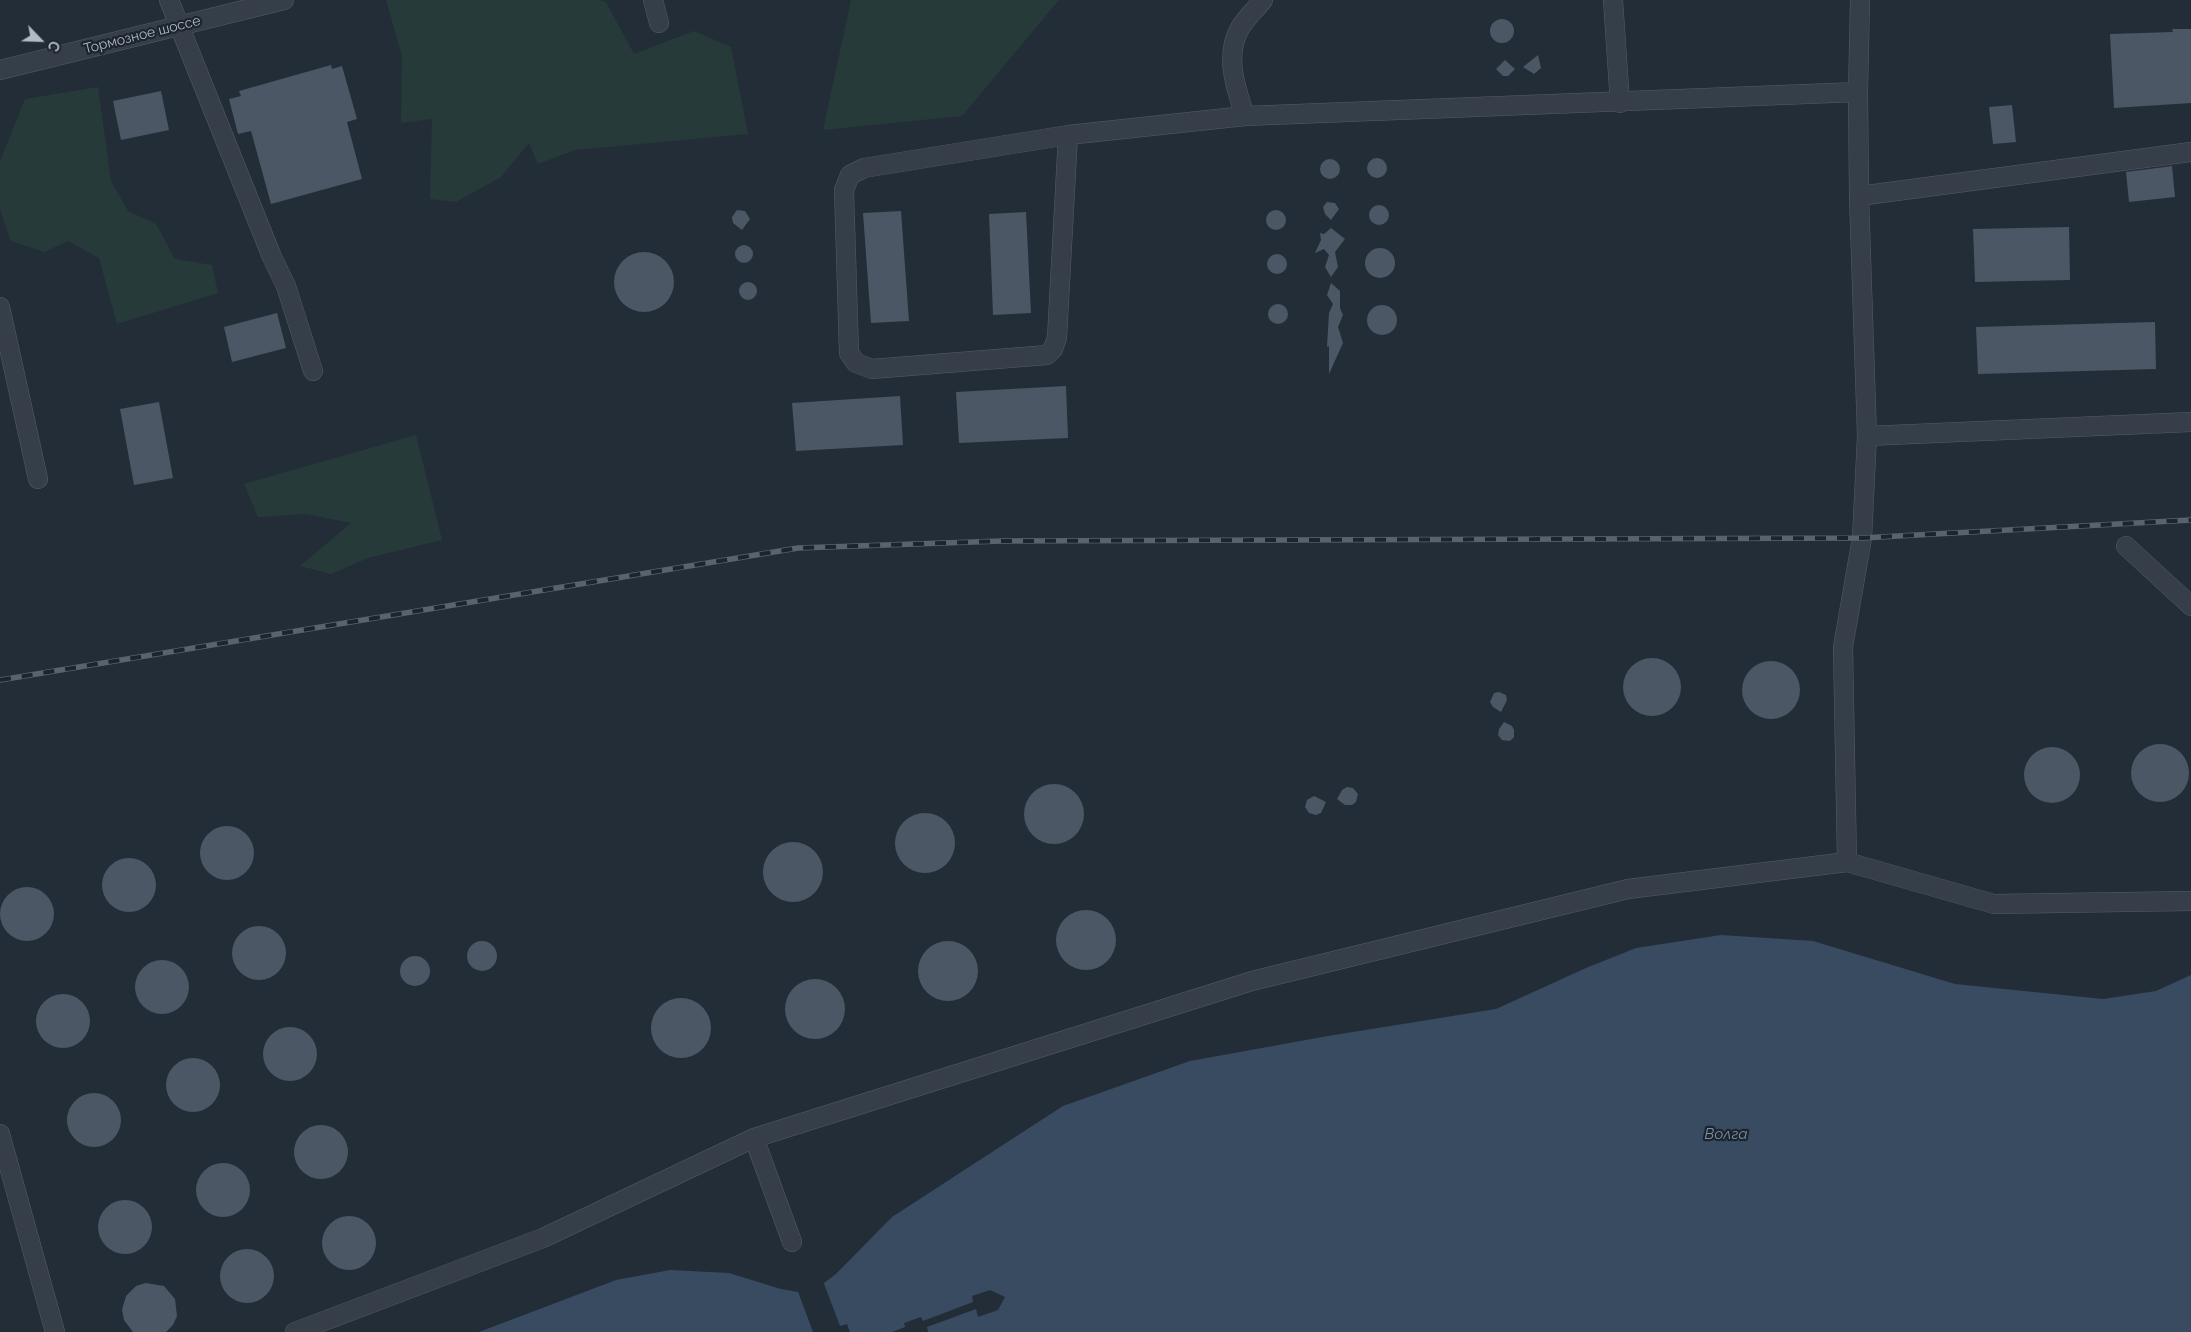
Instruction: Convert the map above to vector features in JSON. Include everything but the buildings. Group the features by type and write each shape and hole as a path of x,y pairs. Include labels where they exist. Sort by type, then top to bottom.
{"street":[{"path":"169,0 272,257 286,286 313,371"},
{"name":"Тормозное шоссе","path":"0,70 284,0"},
{"path":"652,0 659,23"},
{"path":"1245,116 1233,79 1233,56 1240,28 1263,0"},
{"path":"1613,0 1620,103"},
{"path":"1847,862 1842,647 1862,538 1867,436 1859,196 1858,92 1860,0"},
{"path":"1068,135 1057,338 1053,349 1047,355 872,369 856,363 849,353 848,344 844,190 850,175 864,168 1068,135 1245,116 1620,103 1858,92"},
{"path":"1859,196 2191,152"},
{"path":"0,307 38,479"},
{"path":"1867,436 2191,422"},
{"path":"2126,546 2191,606"},
{"path":"295,1332 543,1238 754,1138 1252,981 1628,889 1847,862 1994,904 2191,901"},
{"path":"0,1134 55,1332"},
{"path":"754,1138 792,1242"}],"green space":[{"path":"386,0 597,0 606,2 634,54 694,31 731,47 748,134 575,150 538,164 529,143 501,177 456,202 430,199 432,119 401,123 402,56"},
{"path":"851,0 1059,0 962,116 823,130"},
{"path":"98,87 111,181 128,211 156,224 175,259 212,265 218,293 117,324 99,258 68,241 44,252 11,241 0,210 0,161 25,99"},
{"path":"416,435 442,540 368,558 331,574 300,566 351,523 306,514 258,517 244,484"}],"water":[{"name":"Волга","path":"1721,935 1813,941 1955,984 2103,999 2156,991 2191,975 2191,1332 479,1332 616,1280 670,1270 729,1273 781,1289 798,1292 824,1283 836,1274 892,1217 1063,1106 1190,1061 1328,1036 1496,1009 1586,968 1636,948"}],"pier":[{"path":"823,1281 840,1326 847,1324 850,1332 813,1332 797,1289"},
{"path":"990,1290 1005,1297 998,1310 978,1317 976,1309 927,1327 928,1332 892,1332 905,1327 904,1323 921,1317 923,1321 973,1302 972,1296"}],"railway":[{"path":"0,680 798,548 1002,541 1862,538 2191,520"}]}
